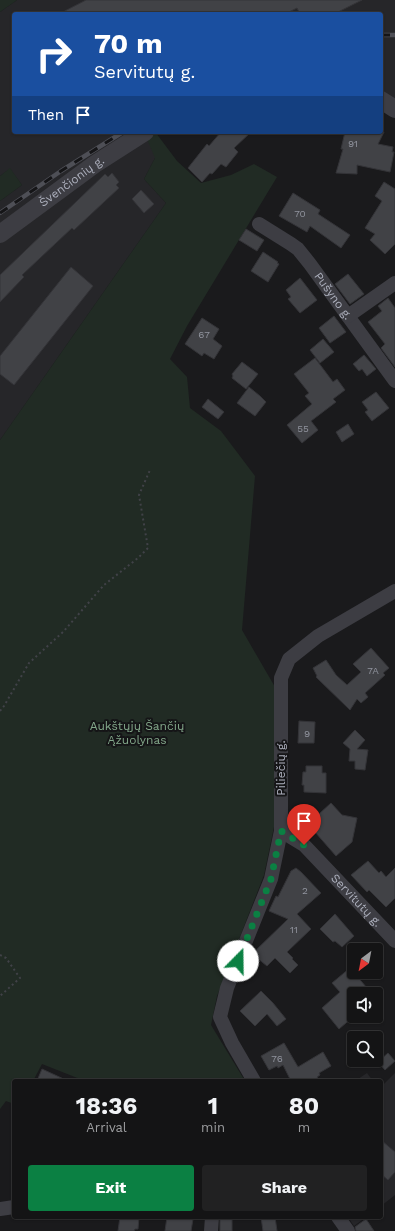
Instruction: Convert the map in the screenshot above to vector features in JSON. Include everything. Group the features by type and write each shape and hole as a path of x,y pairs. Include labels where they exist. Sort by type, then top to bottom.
{"street":[{"path":"383,101 395,109"},
{"name":"Švenčionių g.","path":"0,234 95,164 142,134"},
{"name":"Pušyno g.","path":"259,224 298,250 310,264 395,381"},
{"path":"348,316 395,283"},
{"name":"Piliečių g.","path":"253,1079 232,1043 220,1017 226,988 271,879 281,831 282,678 289,659 318,636 395,591"},
{"name":"Servitutų g.","path":"281,831 304,845 395,941"},
{"path":"0,1210 12,1207"},
{"path":"211,1231 212,1219"},
{"path":"339,1219 348,1231"}],"path":[{"path":"0,711 29,663 63,632 104,585 138,558 148,548 139,495 150,470"},
{"path":"0,955 6,958 20,978 0,996"}],"shaded area":[{"path":"17,0 395,0 395,117 383,110 383,12 12,12 12,134 156,134 155,158 144,179 166,203 0,440 0,201 22,185 10,169 0,176 0,12"},
{"path":"367,1073 372,1079 358,1079"},
{"path":"395,1073 395,1195 383,1204 383,1085"},
{"path":"349,1219 363,1219 354,1226"}],"green space":[{"path":"0,0 17,0 0,12"},
{"name":"Aukštųjų Šančių Ąžuolynas","path":"157,134 177,161 201,183 231,175 254,164 277,177 187,326 170,359 187,377 190,408 221,431 255,476 242,630 275,687 274,827 264,875 217,996 211,1025 244,1079 80,1079 42,1064 34,1079 12,1079 12,1103 6,1101 0,1109 0,440 166,203 144,179 155,158 147,139"},
{"path":"10,168 22,185 0,201 0,176"}],"building":[{"path":"86,0 362,0 338,12 299,12 297,8 289,12 63,12"},
{"path":"219,134 249,134 234,148 238,152 226,167 221,164 202,182 188,168 207,144 209,146"},
{"path":"345,134 383,134 378,144 393,147 392,152 394,152 390,172 357,165 357,174 336,173 343,149 341,149"},
{"path":"112,173 119,182 116,185 119,188 74,230 72,228 22,275 24,277 0,302 0,275 105,174 108,177"},
{"path":"384,182 395,189 395,244 385,254 370,240 375,234 365,228 382,201 375,196"},
{"path":"141,190 154,204 144,213 132,199"},
{"path":"293,193 320,210 318,214 350,235 341,248 310,226 307,232 279,216"},
{"path":"246,229 264,240 257,251 239,240"},
{"path":"263,252 279,264 268,282 251,271"},
{"path":"71,267 93,286 14,385 0,374 0,356"},
{"path":"348,274 364,294 350,304 335,284"},
{"path":"300,278 317,300 300,313 288,299 291,297 286,290"},
{"path":"388,298 395,308 395,367 381,348 385,344 368,322 382,311 378,306"},
{"path":"334,316 346,332 330,343 319,328"},
{"path":"202,318 219,329 213,339 222,346 214,359 204,353 202,356 185,344"},
{"path":"323,339 334,352 320,363 310,350"},
{"path":"364,355 376,369 367,376 362,369 359,371 353,364"},
{"path":"315,358 333,382 337,379 345,390 333,399 336,402 311,421 318,430 302,443 287,425 312,404 305,396 309,393 294,374"},
{"path":"242,362 258,374 246,389 232,378 232,374"},
{"path":"249,387 266,402 255,416 237,403"},
{"path":"376,392 389,408 372,421 365,412 368,410 362,402"},
{"path":"208,399 224,412 218,419 202,407"},
{"path":"348,424 354,434 342,442 336,432"},
{"path":"371,648 389,668 383,673 385,675 365,693 368,697 361,703 357,699 350,710 316,677 317,676 313,668 326,660 336,675 347,685 361,672 353,664"},
{"path":"299,721 315,722 314,743 298,743"},
{"path":"355,730 365,740 357,749 368,750 365,770 355,769 355,761 349,761 350,749 343,743"},
{"path":"306,766 322,766 322,773 326,773 326,793 304,792 304,785 302,785 303,772 306,772"},
{"path":"331,803 342,815 357,818 352,842 336,856 308,824"},
{"path":"368,861 379,873 381,871 386,877 395,868 395,898 386,907 369,890 367,892 351,875"},
{"path":"296,868 321,893 297,914 311,929 287,952 298,965 290,973 275,958 267,966 252,954 288,919 269,911 291,871"},
{"path":"335,914 354,936 342,947 335,941 333,942 320,929"},
{"path":"347,970 347,979 359,979 366,987 347,987 347,1022 339,1029 322,1008 340,992 332,983"},
{"path":"261,991 286,1019 277,1026 267,1014 255,1026 240,1011"},
{"path":"284,1043 298,1067 323,1052 331,1066 319,1073 320,1075 317,1077 318,1079 290,1079 283,1065 269,1070 261,1056"},
{"path":"388,1053 395,1061 385,1070 382,1067 383,1058"},
{"path":"42,1069 64,1079 38,1079"},
{"path":"383,1142 395,1152 395,1172 388,1180 383,1176"},
{"path":"120,1219 139,1219 138,1229 135,1229 134,1231 118,1231"},
{"path":"167,1219 193,1219 191,1231 165,1231"},
{"path":"220,1219 232,1219 232,1231 220,1231"},
{"path":"261,1219 275,1219 277,1231 263,1231"},
{"path":"366,1219 374,1231 356,1231 355,1227"}],"railway":[{"path":"383,35 395,35"},
{"path":"0,213 61,171 120,134"}],"route":[{"path":"238,961 271,879 281,831 304,845"}]}
